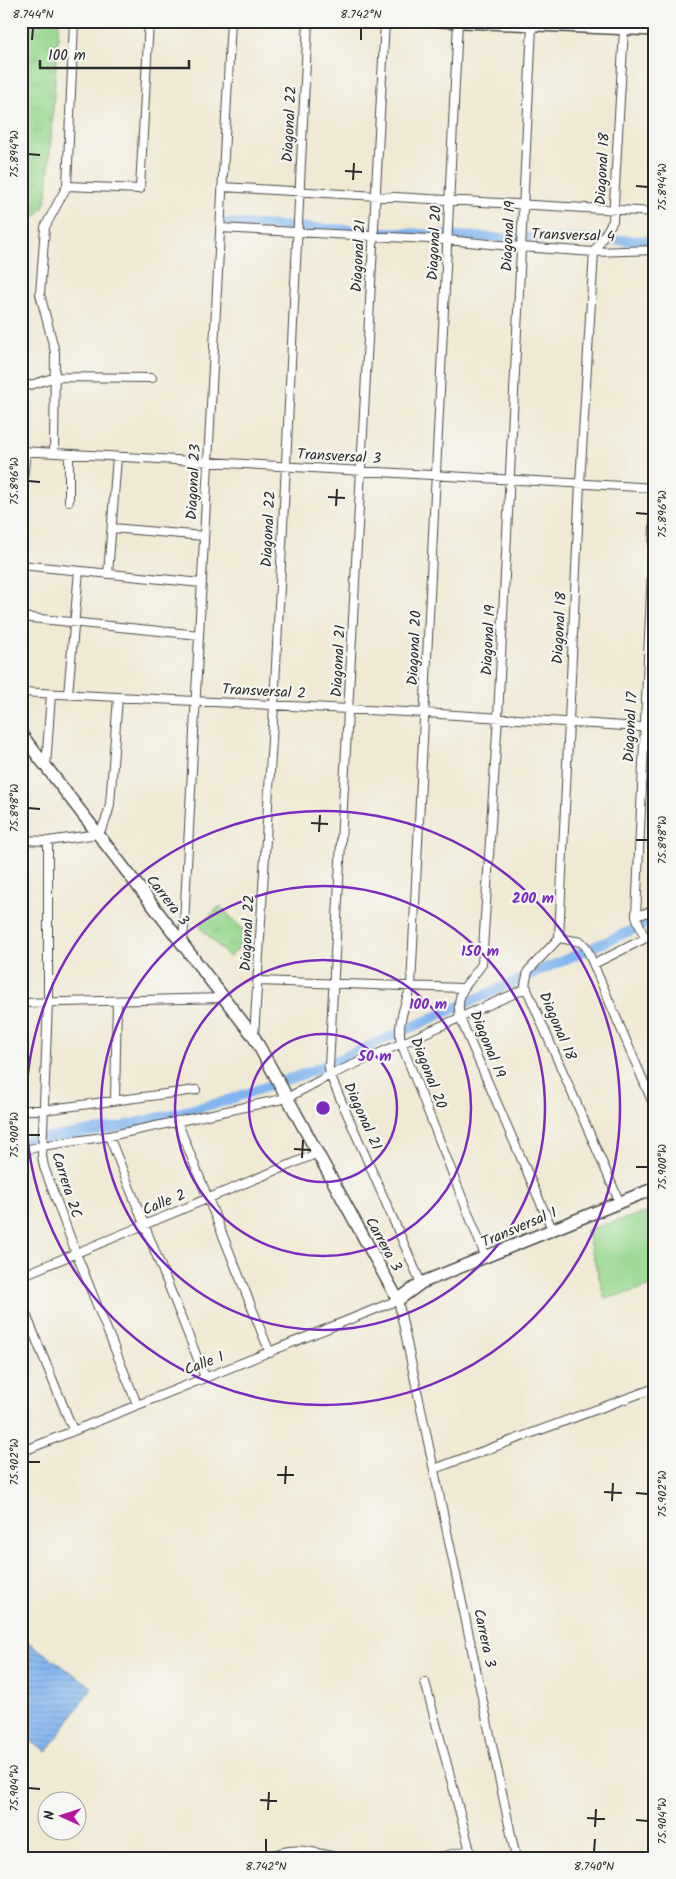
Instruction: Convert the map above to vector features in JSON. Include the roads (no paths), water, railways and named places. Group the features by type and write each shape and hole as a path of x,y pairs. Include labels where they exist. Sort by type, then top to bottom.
{"street":[{"path":"54,453 56,377 53,338 40,294 46,227 48,220 68,186 74,21"},
{"path":"68,186 140,189 149,21"},
{"name":"Diagonal 23","path":"183,943 231,21"},
{"name":"Diagonal 22","path":"254,1038 274,706 308,21"},
{"name":"Diagonal 21","path":"385,21 330,1071 421,1283"},
{"path":"441,21 655,30"},
{"name":"Diagonal 20","path":"458,22 411,986 401,1019 399,1034 486,1258"},
{"name":"Diagonal 19","path":"532,26 498,717 482,964 476,974 462,988 459,1002 460,1016 552,1229"},
{"name":"Diagonal 18","path":"620,1203 526,986 528,971 559,938 580,484 596,248 613,221 624,29"},
{"path":"222,187 655,212"},
{"name":"Transversal 4","path":"220,228 297,230 521,245 655,250"},
{"path":"21,388 56,377 152,378"},
{"path":"21,498 23,451"},
{"name":"Transversal 3","path":"23,451 655,488"},
{"path":"70,454 70,501"},
{"path":"108,574 117,457"},
{"name":"Diagonal 17","path":"649,938 637,920 655,507"},
{"path":"112,528 204,536"},
{"path":"21,565 201,583"},
{"path":"68,694 79,571"},
{"path":"21,617 199,635"},
{"name":"Transversal 2","path":"21,692 498,717 655,728"},
{"path":"46,768 51,694"},
{"path":"21,840 48,840 98,834 108,818 118,697"},
{"name":"Carrera 3","path":"21,734 254,1038 398,1300 516,1858"},
{"name":"Carrera 2C","path":"48,840 48,1002 42,1144 44,1167 76,1253 137,1404"},
{"path":"637,920 655,910"},
{"path":"559,938 581,942 586,947 655,1108"},
{"path":"593,962 649,938"},
{"path":"258,981 462,988"},
{"path":"21,1151 42,1144 109,1136 286,1095 330,1071 401,1042 526,986"},
{"path":"21,1003 224,998"},
{"path":"115,1100 117,1001"},
{"path":"21,1110 43,1110 196,1090"},
{"path":"177,1121 270,1353"},
{"path":"109,1136 205,1377"},
{"name":"Calle 2","path":"21,1276 318,1153"},
{"name":"Transversal 1","path":"398,1300 421,1283 655,1188"},
{"name":"Calle 1","path":"21,1452 398,1300"},
{"path":"21,1302 73,1430"},
{"path":"434,1469 655,1388"},
{"path":"425,1682 471,1854 435,1858"},
{"path":"268,1858 276,1853 293,1849 341,1858"}],"water":[{"path":"21,1637 92,1687 47,1752 21,1734"}],"waterway":[{"path":"223,223 496,238 655,241"},
{"path":"21,1142 119,1127 222,1102 312,1071 655,920"}]}
